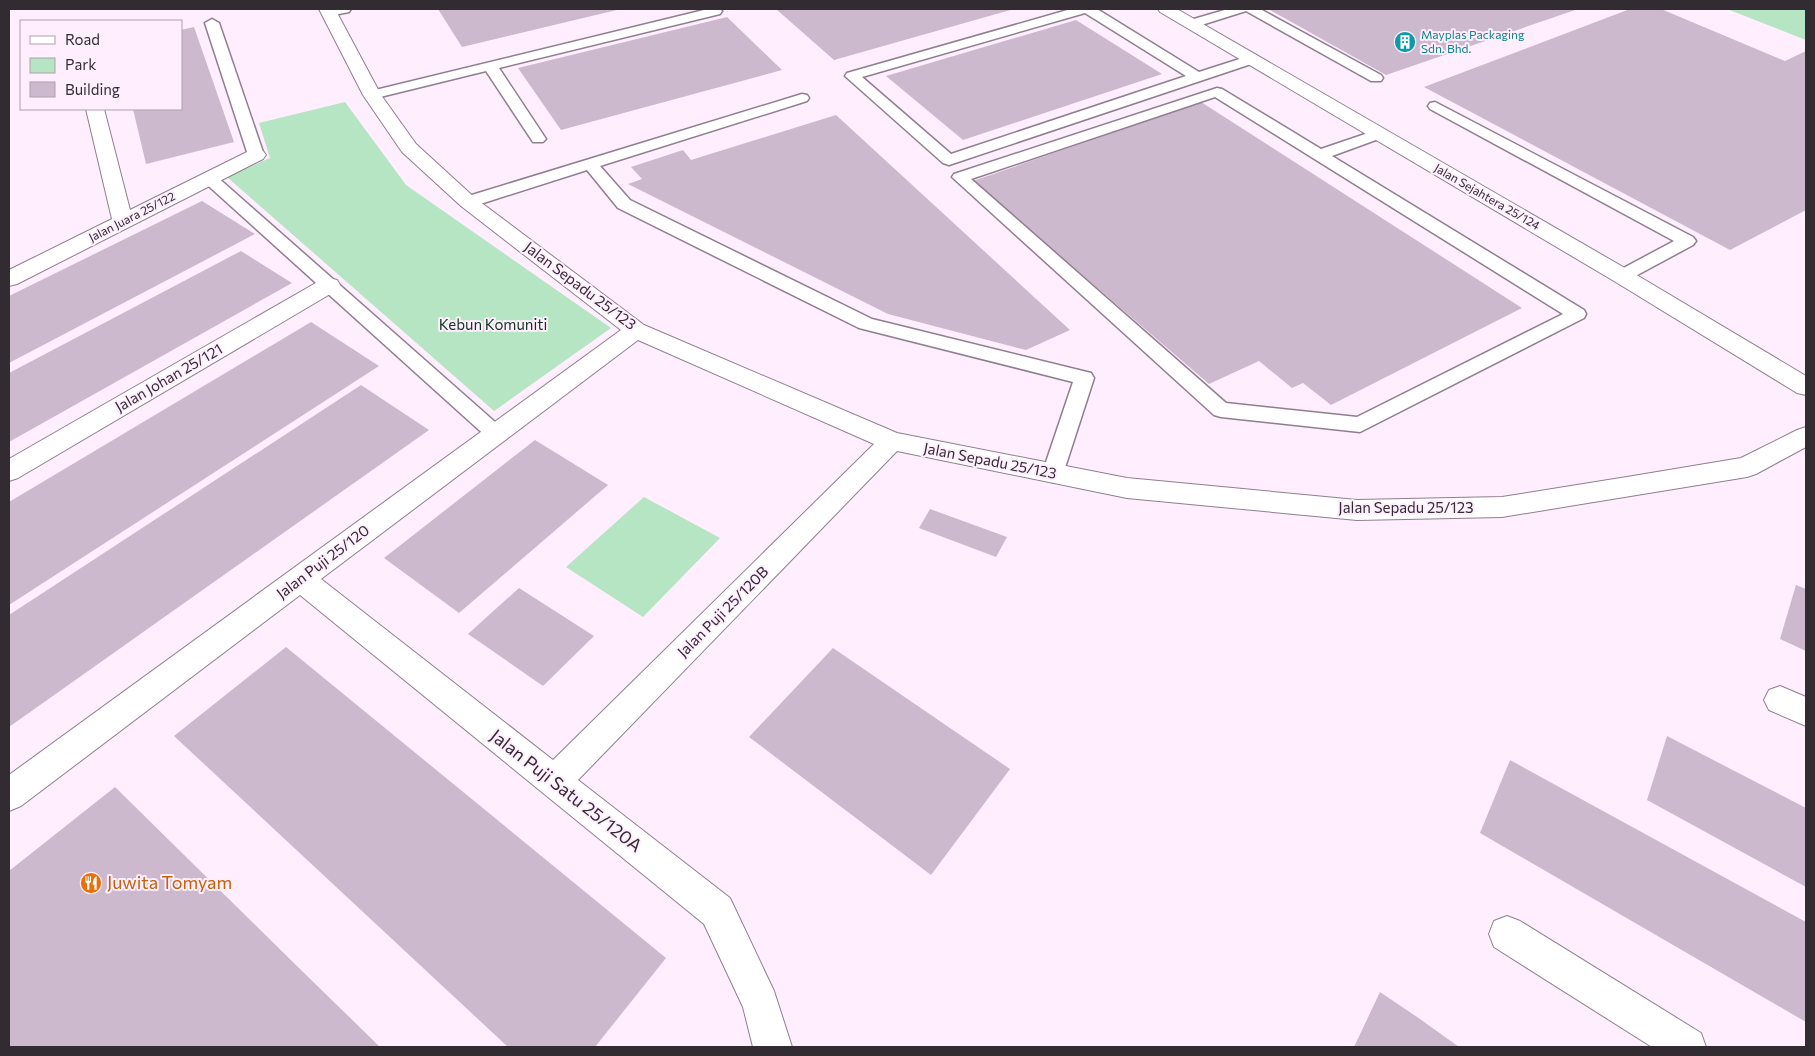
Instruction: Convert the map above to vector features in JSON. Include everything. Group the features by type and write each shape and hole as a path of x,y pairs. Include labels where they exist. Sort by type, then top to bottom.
{"street":[{"name":"Jalan Sejahtera 25/124","path":"1166,9 1622,276 1806,388"},
{"name":"Jalan Sepadu 25/123","path":"333,10 372,95 409,148 468,202 636,330 892,441 1127,488 1357,510 1502,507 1748,467 1806,436"},
{"path":"94,110 123,222"},
{"name":"Jalan Juara 25/122","path":"9,279 256,155"},
{"name":"Jalan Johan 25/121","path":"9,470 329,284"},
{"name":"Jalan Puji 25/120","path":"9,795 636,330"},
{"name":"Jalan Puji 25/120B","path":"554,782 892,441"},
{"name":"Jalan Puji Satu 25/120A","path":"300,579 717,911 761,1004 772,1047"},
{"path":"1507,934 1687,1047"}],"lane":[{"path":"1084,9 852,76 949,160 1252,59"},
{"path":"1088,9 1197,77"},
{"path":"1192,24 1241,9"},
{"path":"1251,9 1376,78"},
{"path":"372,95 715,11"},
{"path":"212,23 256,155"},
{"path":"490,66 538,139"},
{"path":"1218,92 1320,155 1577,314 1360,425 1221,410 960,176 1218,92"},
{"path":"468,202 802,98"},
{"path":"1435,106 1687,241 1622,276"},
{"path":"1320,155 1379,134"},
{"path":"590,164 624,204 866,324 1084,378 1054,474"},
{"path":"209,178 496,434"}],"green space":[{"path":"1727,9 1806,9 1806,40"},
{"name":"Kebun Komuniti","path":"345,102 406,185 611,328 494,411 227,177 270,158 259,123"},
{"path":"644,497 720,538 643,617 566,567"}],"building":[{"path":"438,9 621,9 462,47"},
{"path":"776,9 1014,9 834,60"},
{"name":"Mayplas Packaging Sdn. Bhd.","path":"1268,9 1578,9 1386,75"},
{"path":"1630,9 1661,9 1785,61 1806,51 1806,210 1730,250 1424,87"},
{"path":"727,17 782,70 561,130 518,68"},
{"path":"1076,20 1162,74 963,140 886,76"},
{"path":"194,27 234,142 146,164 133,110 182,110 182,30"},
{"path":"1201,102 1522,308 1331,405 1303,383 1292,388 1259,361 1209,384 973,181"},
{"path":"836,115 1070,330 1026,350 888,314 628,184 642,179 631,167 683,150 691,160"},
{"path":"202,201 255,234 9,363 9,296"},
{"path":"241,251 292,283 9,442 9,373"},
{"path":"311,322 379,366 9,605 9,502"},
{"path":"361,385 429,430 9,727 9,615"},
{"path":"535,440 608,485 459,613 384,558"},
{"path":"930,509 1007,537 996,557 919,528"},
{"path":"1796,585 1806,589 1806,651 1780,639"},
{"path":"519,588 594,636 543,686 468,634"},
{"path":"286,647 666,958 595,1047 508,1047 174,736"},
{"path":"833,648 1010,769 931,875 749,737"},
{"path":"1667,736 1806,808 1806,887 1647,800"},
{"path":"1510,760 1806,922 1806,1022 1480,833"},
{"path":"115,787 380,1047 9,1047 9,871"},
{"path":"1380,992 1420,1019 1459,1047 1354,1047"}],"place":[{"name":"Mayplas Packaging Sdn. Bhd.","path":"1405,42"},
{"name":"Juwita Tomyam","path":"91,883"}]}
